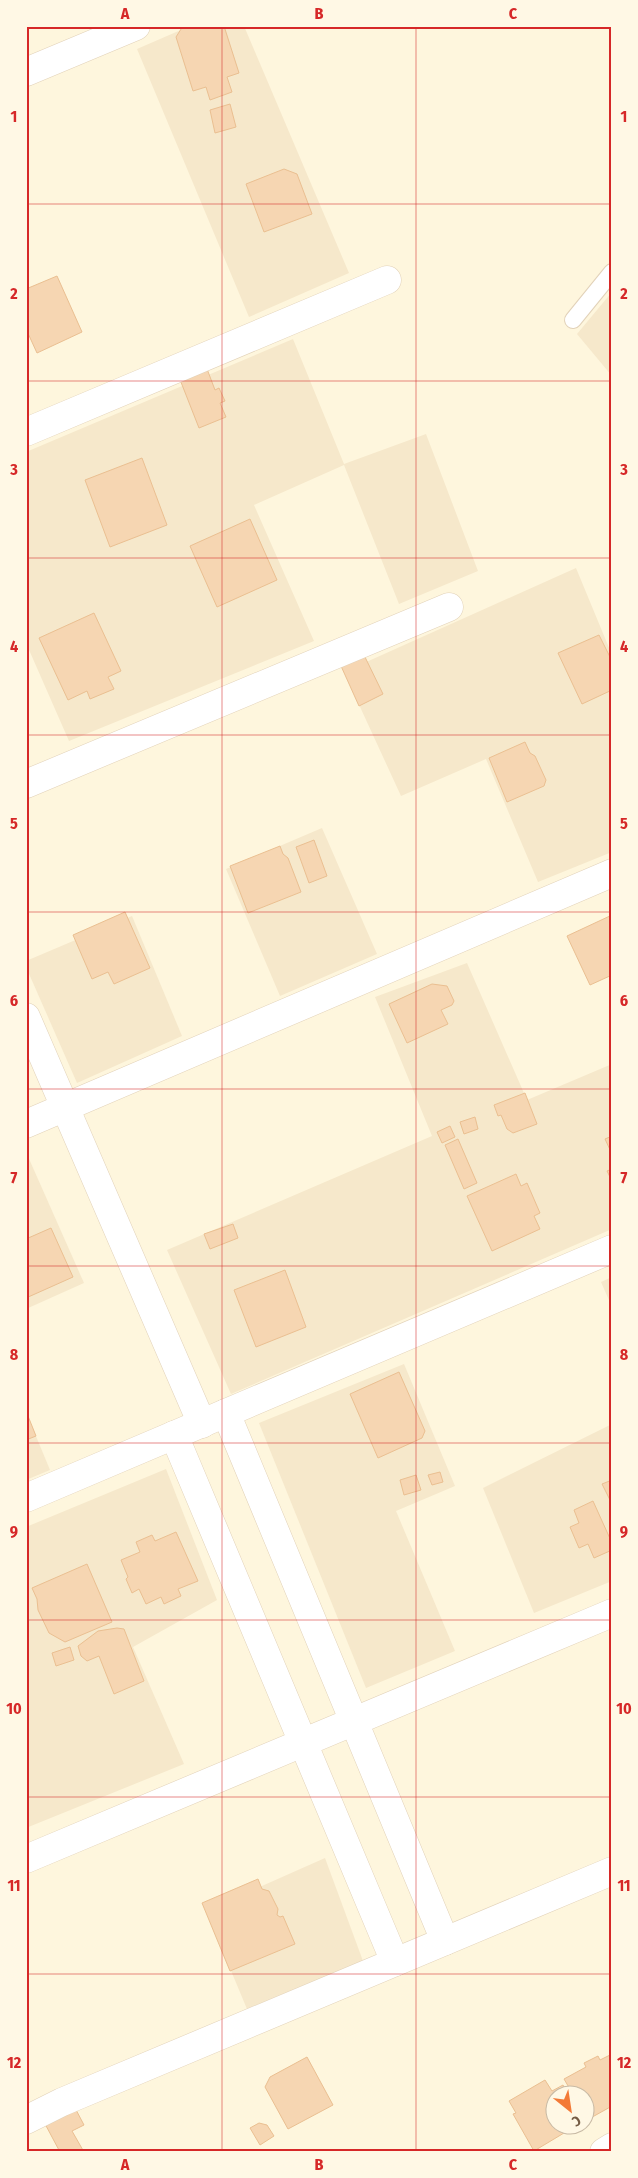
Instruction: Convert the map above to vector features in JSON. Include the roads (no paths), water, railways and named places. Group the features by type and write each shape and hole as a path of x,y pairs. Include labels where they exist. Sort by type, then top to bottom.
{"street":[{"path":"26,72 136,26"},
{"path":"26,432 387,280"},
{"path":"26,784 448,607"},
{"path":"26,1124 612,872"},
{"path":"26,1017 66,1107 354,1721 445,1941"},
{"path":"26,1498 612,1249"},
{"path":"174,1435 395,1962"},
{"path":"26,1859 612,1613"},
{"path":"26,2120 62,2102 612,1871"},
{"path":"604,2152 612,2147"}],"lane":[{"path":"573,320 612,272"}]}
